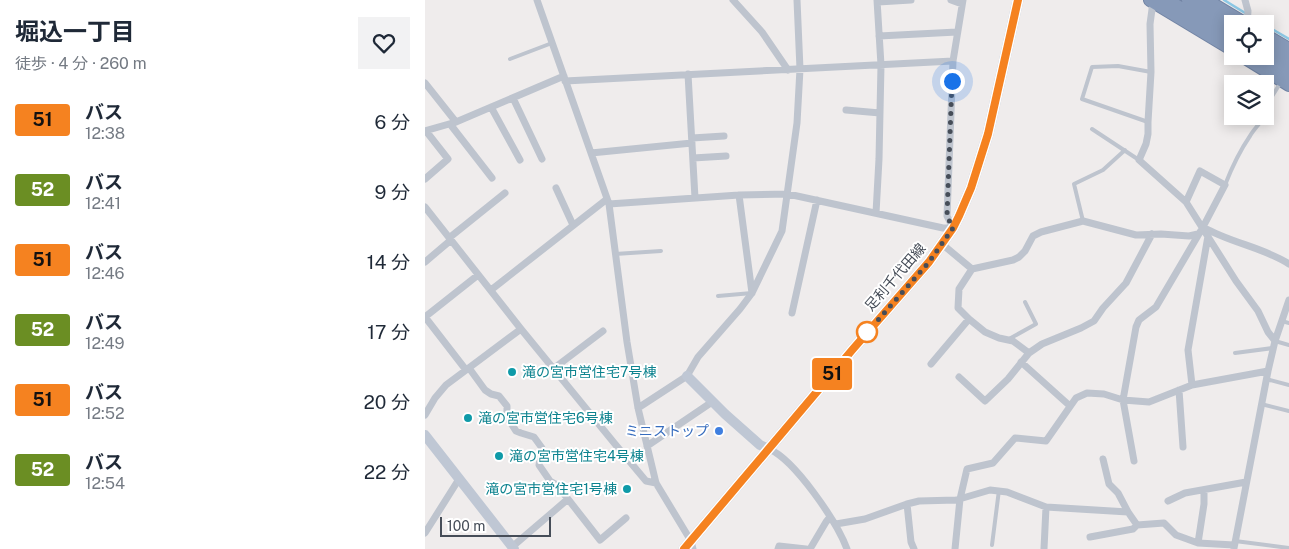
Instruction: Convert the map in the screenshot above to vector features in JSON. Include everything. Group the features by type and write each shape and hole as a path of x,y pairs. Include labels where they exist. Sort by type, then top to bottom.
{"highway":[{"path":"1167,0 1224,34"},
{"path":"1189,0 1224,21"},
{"path":"1206,0 1231,15"},
{"path":"1151,1 1224,45"},
{"path":"1274,40 1289,49"},
{"path":"1274,51 1289,60"},
{"path":"1260,65 1287,79"},
{"path":"1271,65 1287,79"}],"main road":[{"name":"足利千代田線","path":"689,546 858,343 929,262 953,228 971,188 988,134 1018,0"}],"street":[{"path":"537,0 608,202 637,408 656,483 689,546"},
{"path":"733,0 762,32 788,70"},
{"path":"637,408 687,376 698,357 752,293 781,231 788,194 797,123 799,69 797,0"},
{"path":"876,213 881,64 878,1 911,0"},
{"path":"491,290 573,226 608,202 788,194 943,228 953,228 947,216 953,61 962,2 951,0"},
{"path":"1245,0 1247,15"},
{"path":"1151,1 1149,134 1139,160 1186,202 1235,281 1258,311 1274,345"},
{"path":"879,36 957,32"},
{"path":"425,179 448,159 426,131 453,123 565,79 953,61"},
{"path":"688,74 695,198"},
{"path":"425,83 492,178"},
{"path":"513,98 542,159"},
{"path":"491,107 520,160"},
{"path":"846,110 880,113"},
{"path":"591,153 724,136"},
{"path":"693,158 726,156"},
{"path":"1134,460 1123,400 1136,327 1139,320 1157,308 1225,185 1201,171 1186,202"},
{"path":"557,188 573,226"},
{"path":"425,262 505,193"},
{"path":"739,195 752,293"},
{"path":"792,313 817,200"},
{"path":"425,207 615,444 646,481 656,483"},
{"path":"1029,353 1013,341 985,332 969,320 958,308 959,289 972,269 1013,260 1025,251 1033,236 1041,232 1083,221 1136,235 1189,236 1198,234"},
{"path":"1203,227 1234,242 1255,248 1289,264"},
{"path":"959,377 985,401 1008,379 1029,353 1042,344 1094,321 1126,283 1152,234"},
{"path":"1192,385 1188,350 1208,236"},
{"path":"942,244 972,269"},
{"path":"478,275 425,317 485,390 499,396 507,406 507,417 517,430 534,436 542,448 539,465 550,481 557,485 600,540 626,518"},
{"path":"1090,537 1133,529 1137,525 1164,523 1176,535 1198,543 1234,545 1267,375 1274,345 1285,322 1289,300"},
{"path":"931,364 969,320"},
{"path":"425,415 435,398 446,385 521,329"},
{"path":"553,369 603,332"},
{"path":"1021,362 1070,406"},
{"path":"955,549 960,499 967,469 993,463 1015,438 1046,442 1076,398 1087,393 1104,394 1123,400 1149,402 1192,385 1267,375"},
{"path":"687,376 712,402 760,445 778,453 805,481 835,524 847,549"},
{"path":"1179,390 1183,447"},
{"path":"647,446 712,402"},
{"path":"425,435 513,548 568,499"},
{"path":"1103,459 1109,484 1117,493 1127,512 1137,525"},
{"path":"425,533 459,479"},
{"path":"1168,501 1185,493 1246,482"},
{"path":"835,524 865,519 919,501 956,500 990,490 1007,492 1046,508 1127,512"},
{"path":"1198,543 1204,504 1204,490"},
{"path":"907,504 911,542 914,549"},
{"path":"1044,549 1046,508"},
{"path":"778,549 779,546 808,549 830,517"}],"lane":[{"path":"510,59 552,43"},
{"path":"1148,122 1082,99 1093,67 1118,66 1151,72"},
{"path":"1274,94 1287,79"},
{"path":"1225,185 1234,161 1258,125"},
{"path":"1092,130 1139,160"},
{"path":"1083,221 1073,184 1103,170 1125,150"},
{"path":"615,254 661,252"},
{"path":"718,296 752,293"},
{"path":"1007,340 1036,324 1025,302"},
{"path":"1235,353 1274,345 1289,345"},
{"path":"1267,375 1289,385"},
{"path":"1261,404 1289,411"},
{"path":"992,546 999,490"},
{"path":"1234,545 1289,548"}],"waterway":[{"path":"1224,0 1248,15"},
{"path":"1274,30 1289,39"}],"bus line":[{"name":"51","path":"684,549 929,262 953,228 971,188 988,134 1018,0"}],"place":[{"name":"滝の宮市営住宅7号棟","path":"512,372"},
{"name":"滝の宮市営住宅6号棟","path":"468,418"},
{"name":"ミニストップ","path":"719,431"},
{"name":"滝の宮市営住宅4号棟","path":"499,456"},
{"name":"滝の宮市営住宅1号棟","path":"627,489"}],"route":[{"path":"867,332 864,336 929,262 953,228 947,216 952,81"}]}
